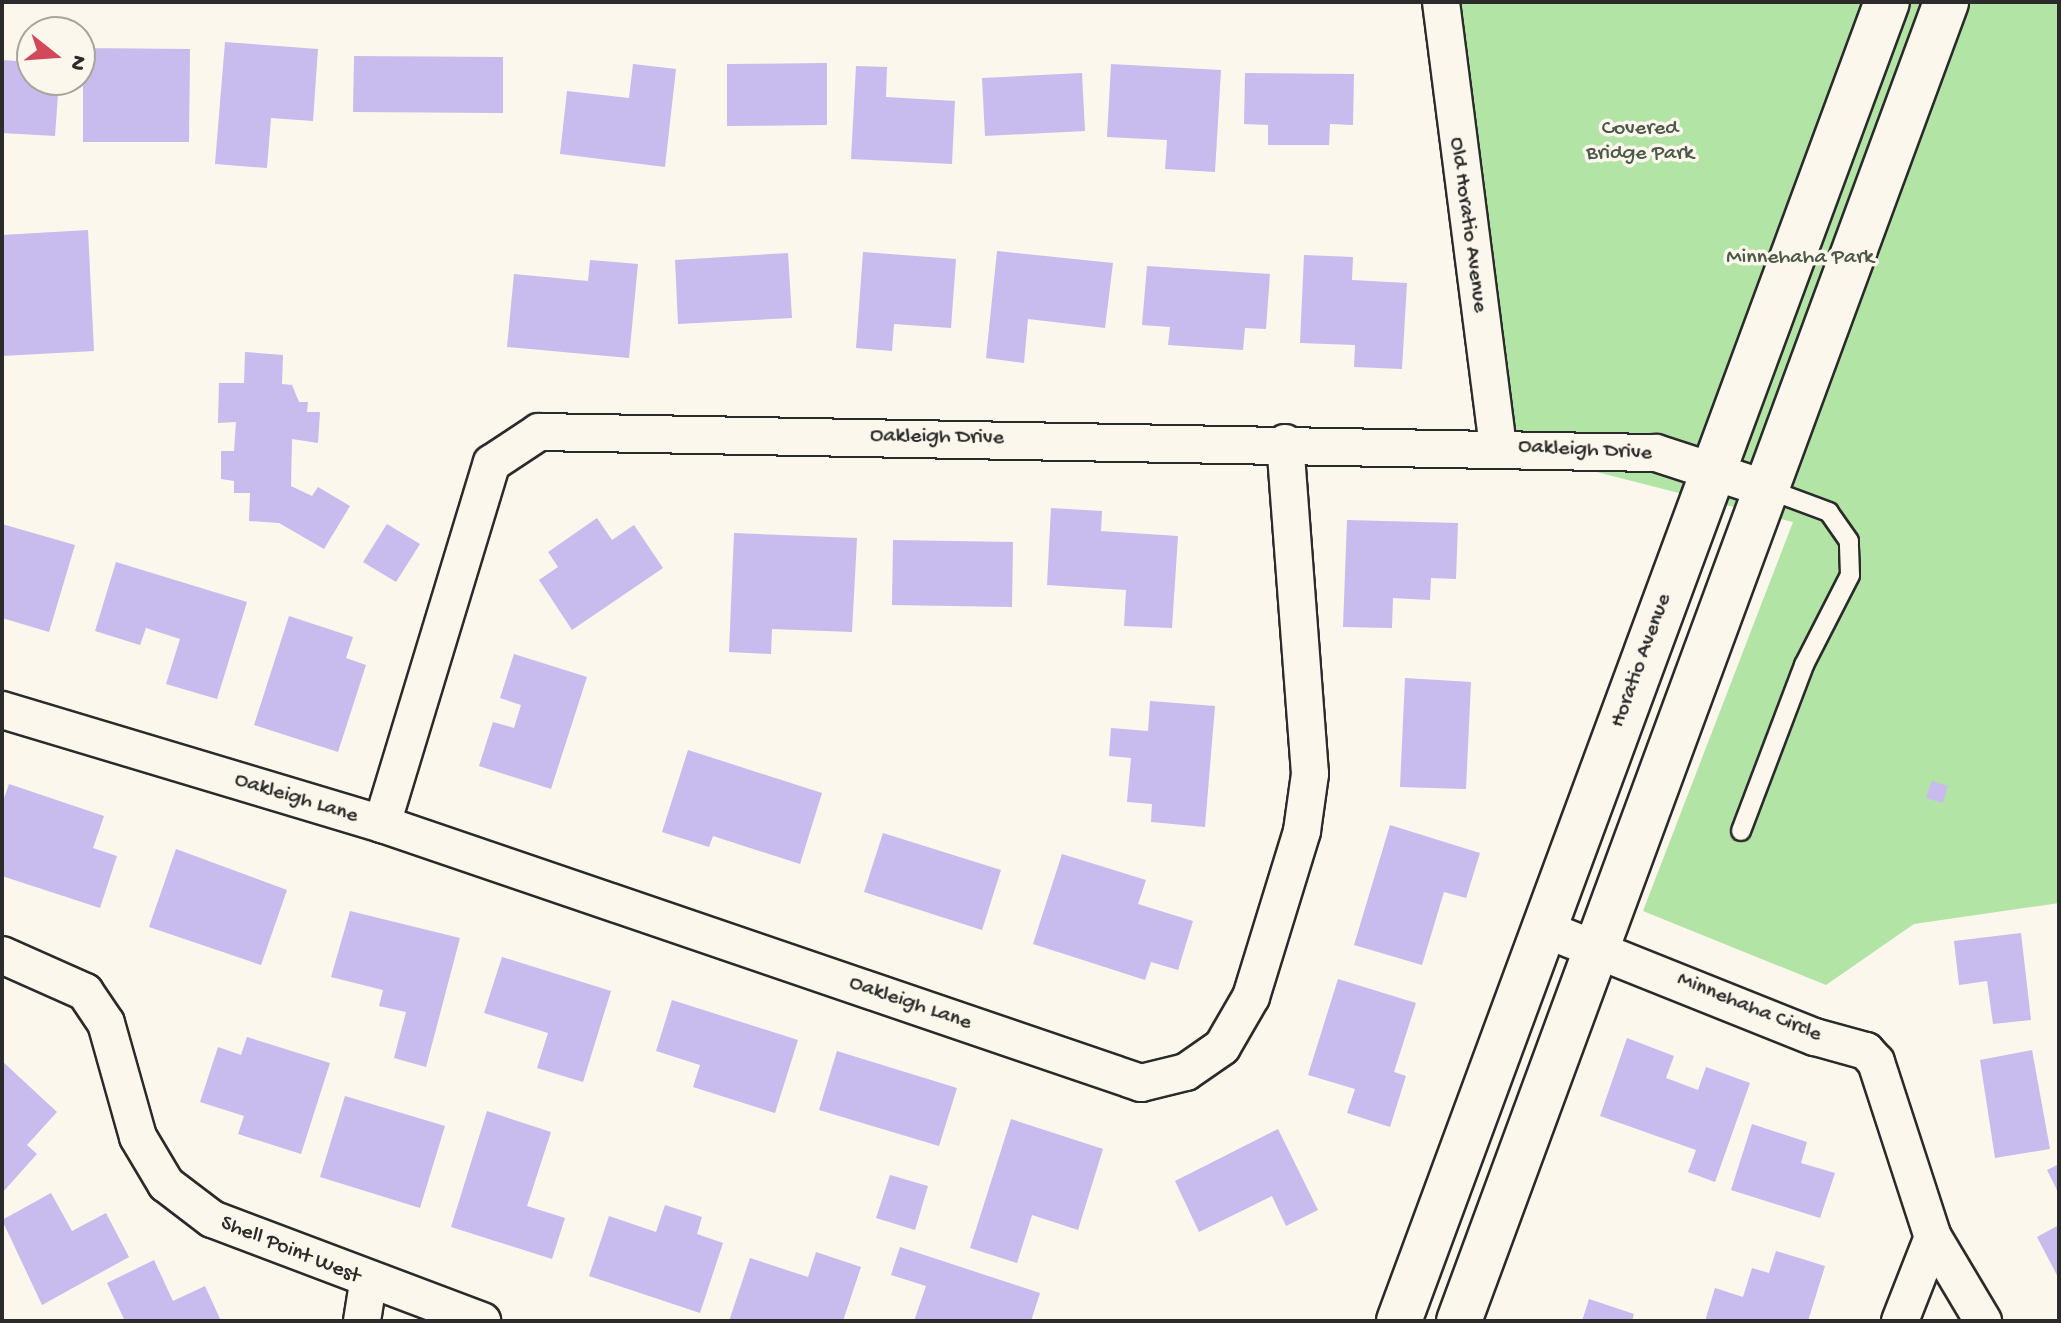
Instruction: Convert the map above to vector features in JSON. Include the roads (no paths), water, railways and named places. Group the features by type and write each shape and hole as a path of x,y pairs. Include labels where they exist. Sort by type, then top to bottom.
{"main road":[{"name":"Horatio Avenue","path":"1399,1321 1887,2"},
{"path":"1459,1321 1764,488 1946,2"}],"street":[{"name":"Old Horatio Avenue","path":"1441,2 1498,447"},
{"name":"Oakleigh Drive","path":"382,824 492,463 539,432 1498,447 1656,453 1764,488"},
{"name":"Oakleigh Lane","path":"2,710 382,824 1141,1083 1186,1072 1222,1047 1251,997 1302,831 1310,774 1285,443"},
{"name":"Minnehaha Circle","path":"1542,928 1815,1037 1866,1051 1876,1062 1933,1237 1983,1321"},
{"name":"Shell Point West","path":"2,955 68,979 85,992 106,1023 138,1137 166,1184 212,1219 368,1283 482,1321"},
{"path":"1900,1321 1933,1237"},
{"path":"362,1321 368,1283"}],"lane":[{"path":"1741,831 1804,665 1850,575 1849,541 1829,512 1764,488"}],"park label":[{"name":"Covered Bridge Park","path":"1640,142"},
{"name":"Minnehaha Park","path":"1800,259"}]}
